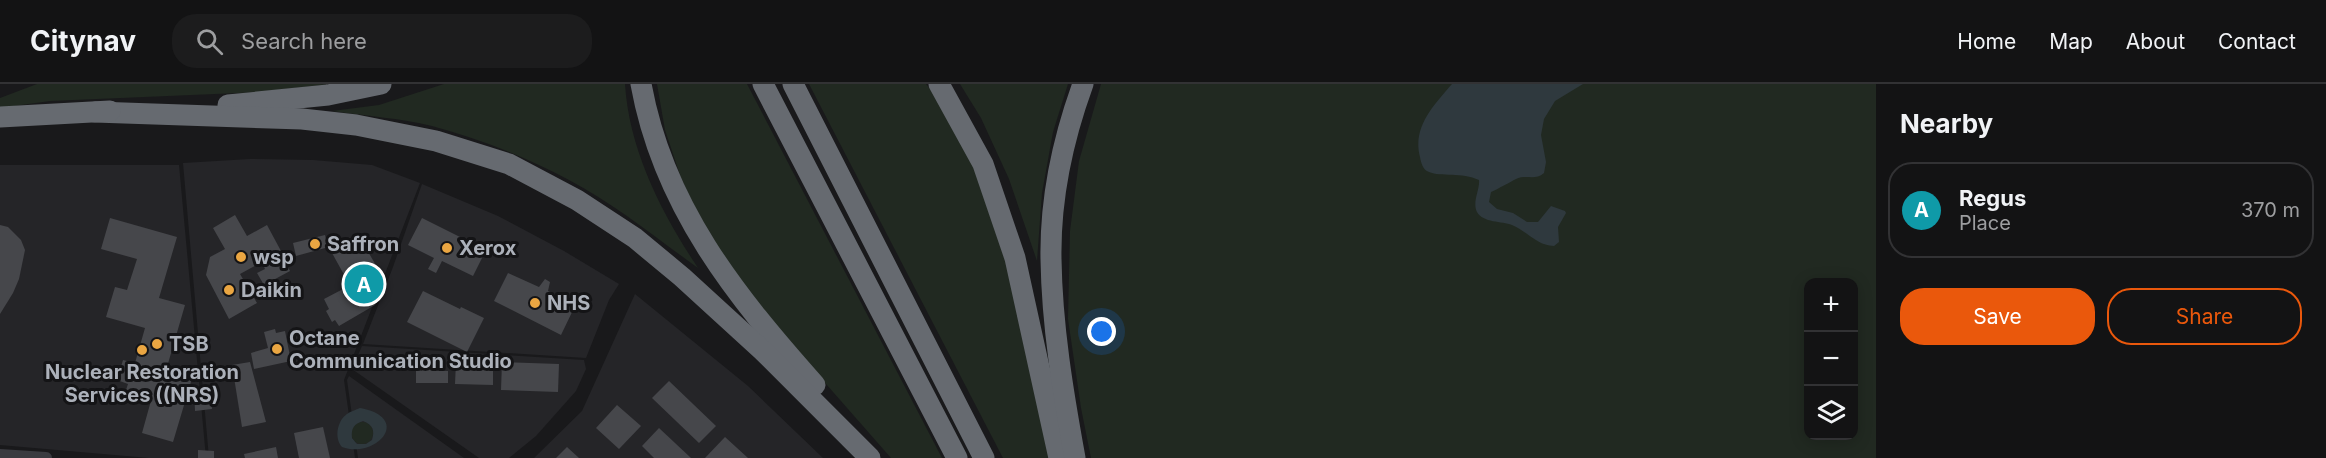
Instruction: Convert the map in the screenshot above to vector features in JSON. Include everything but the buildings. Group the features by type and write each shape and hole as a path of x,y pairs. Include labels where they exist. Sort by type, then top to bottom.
{"highway":[{"path":"0,117 242,104 328,95 381,84"},
{"path":"641,84 647,117 662,164 691,223 728,279 767,329 854,429 870,457"},
{"path":"764,84 957,458"},
{"path":"793,84 984,458"},
{"path":"939,84 983,164 1015,258 1059,458"},
{"path":"1074,458 1058,362 1051,257 1056,189 1069,123 1083,84"},
{"path":"95,112 302,119 356,125 436,141 509,164 577,200 635,238 682,277 763,351 870,457"}],"street":[{"path":"0,455 46,458"}],"shaded area":[{"path":"37,84 330,84 259,92 50,101 0,108 0,98"},
{"path":"444,84 625,84 628,109 640,157 672,226 698,268 603,200 569,180 519,156 468,137 420,123 332,111 379,105"},
{"path":"657,84 747,84 942,458 891,458 762,311 704,228 681,178 665,130"},
{"path":"809,84 926,84 941,103 967,147 1019,301 1050,458 1003,458"},
{"path":"960,84 1068,84 1053,132 1042,193 1037,261 1009,179 981,118"},
{"path":"1101,84 1876,84 1876,458 1091,458 1068,319 1070,231 1079,161"},
{"path":"1452,84 1583,84 1555,101 1544,119 1541,135 1546,162 1544,173 1537,177 1520,178 1491,192 1489,202 1497,209 1513,213 1527,222 1538,222 1551,206 1565,211 1558,227 1559,242 1554,246 1542,244 1512,225 1480,216 1475,204 1479,180 1466,176 1434,173 1424,168 1418,146 1422,126 1432,108"},
{"path":"250,159 313,160 372,165 420,183 344,380 355,458 209,458 183,163"},
{"path":"0,165 179,165 206,458 149,458 0,445"},
{"path":"422,184 498,216 564,251 619,284 609,300 586,358 363,344"},
{"path":"635,294 748,386 823,458 534,458 582,411"},
{"path":"362,346 584,360 586,369 576,391 536,436 509,458 479,458 352,369"},
{"path":"349,376 464,458 358,458 347,380"},
{"path":"360,408 372,411 383,418 387,425 386,433 373,445 364,448 342,447 337,434 339,425 347,414","holes":["360,422 372,428 372,440 366,444 357,444 352,438 353,429"]},
{"path":"358,422 366,422 373,429 373,437 366,444 358,444 351,437 351,429"}],"place":[{"name":"Saffron","path":"315,244"},
{"name":"Xerox","path":"447,248"},
{"name":"wsp","path":"241,257"},
{"name":"Regus","path":"364,284"},
{"name":"Daikin","path":"229,290"},
{"name":"NHS","path":"535,303"},
{"name":"TSB","path":"157,344"},
{"name":"Octane Communication Studio","path":"277,349"},
{"name":"Nuclear Restoration Services ((NRS)","path":"142,350"}]}
